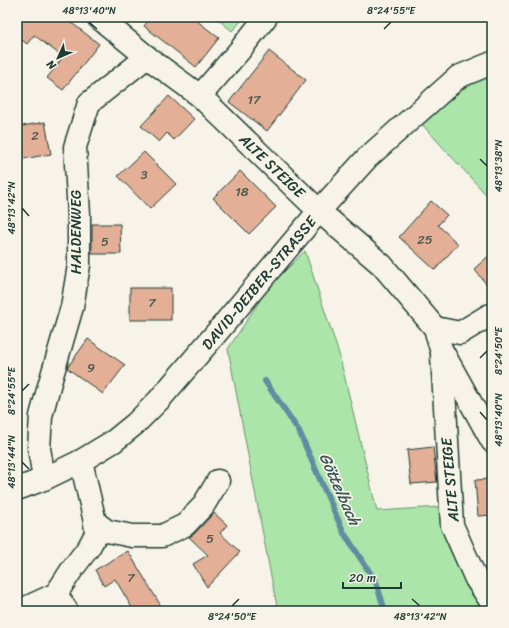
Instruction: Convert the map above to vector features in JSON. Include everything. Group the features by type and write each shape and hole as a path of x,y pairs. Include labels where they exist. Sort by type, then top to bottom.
{"street":[{"name":"ALTE STEIGE","path":"98,17 147,57 200,96 319,211 382,265 435,328 441,349 452,525 476,579 492,603"},
{"path":"200,96 240,50 266,17"},
{"name":"HALDENWEG","path":"44,479 39,448 42,416 49,386 72,307 79,265 79,215 75,147 90,102 147,57"},
{"name":"DAVID-DEIBER-STRASSE","path":"17,489 44,479 81,461 114,441 135,424 159,400 319,211 367,158 458,77 492,63"},
{"path":"435,328 460,333 492,315"},
{"name":"ALTE STEIGE","path":"441,349 492,441"},
{"path":"19,611 62,602 73,568 89,547 96,534 95,522 81,461"},
{"path":"95,522 107,531 126,535 162,536 185,525 203,506 218,481"}],"green space":[{"path":"215,17 245,17 232,31"},
{"path":"492,74 492,201 419,121 467,86"},
{"path":"305,251 339,354 377,511 441,507 489,611 278,611 228,349 268,288"}],"building":[{"path":"17,17 64,17 99,44 63,90 47,78 63,57 34,35 27,44 17,36"},
{"path":"151,17 192,17 219,38 196,67 144,26"},
{"path":"269,51 306,80 267,131 229,102"},
{"path":"169,96 194,119 174,140 167,133 159,142 141,126"},
{"path":"45,122 51,154 23,159 17,127"},
{"path":"144,152 176,184 150,209 118,176"},
{"path":"240,171 276,207 249,234 213,198"},
{"path":"431,201 447,215 438,225 458,244 435,270 399,237"},
{"path":"92,224 120,224 121,254 92,254"},
{"path":"492,253 492,291 474,269"},
{"path":"130,288 171,288 171,320 130,320"},
{"path":"88,339 125,365 103,394 67,368"},
{"path":"433,447 437,482 411,484 407,450"},
{"path":"492,479 492,515 478,516 475,480"},
{"path":"214,513 227,525 220,533 240,552 207,587 193,564 208,555 189,537 194,534"},
{"path":"128,551 164,611 134,611 115,579 104,586 95,570"}],"waterway":[{"name":"Göttelbach","path":"265,381 299,431 344,533 376,582 385,611"}]}
